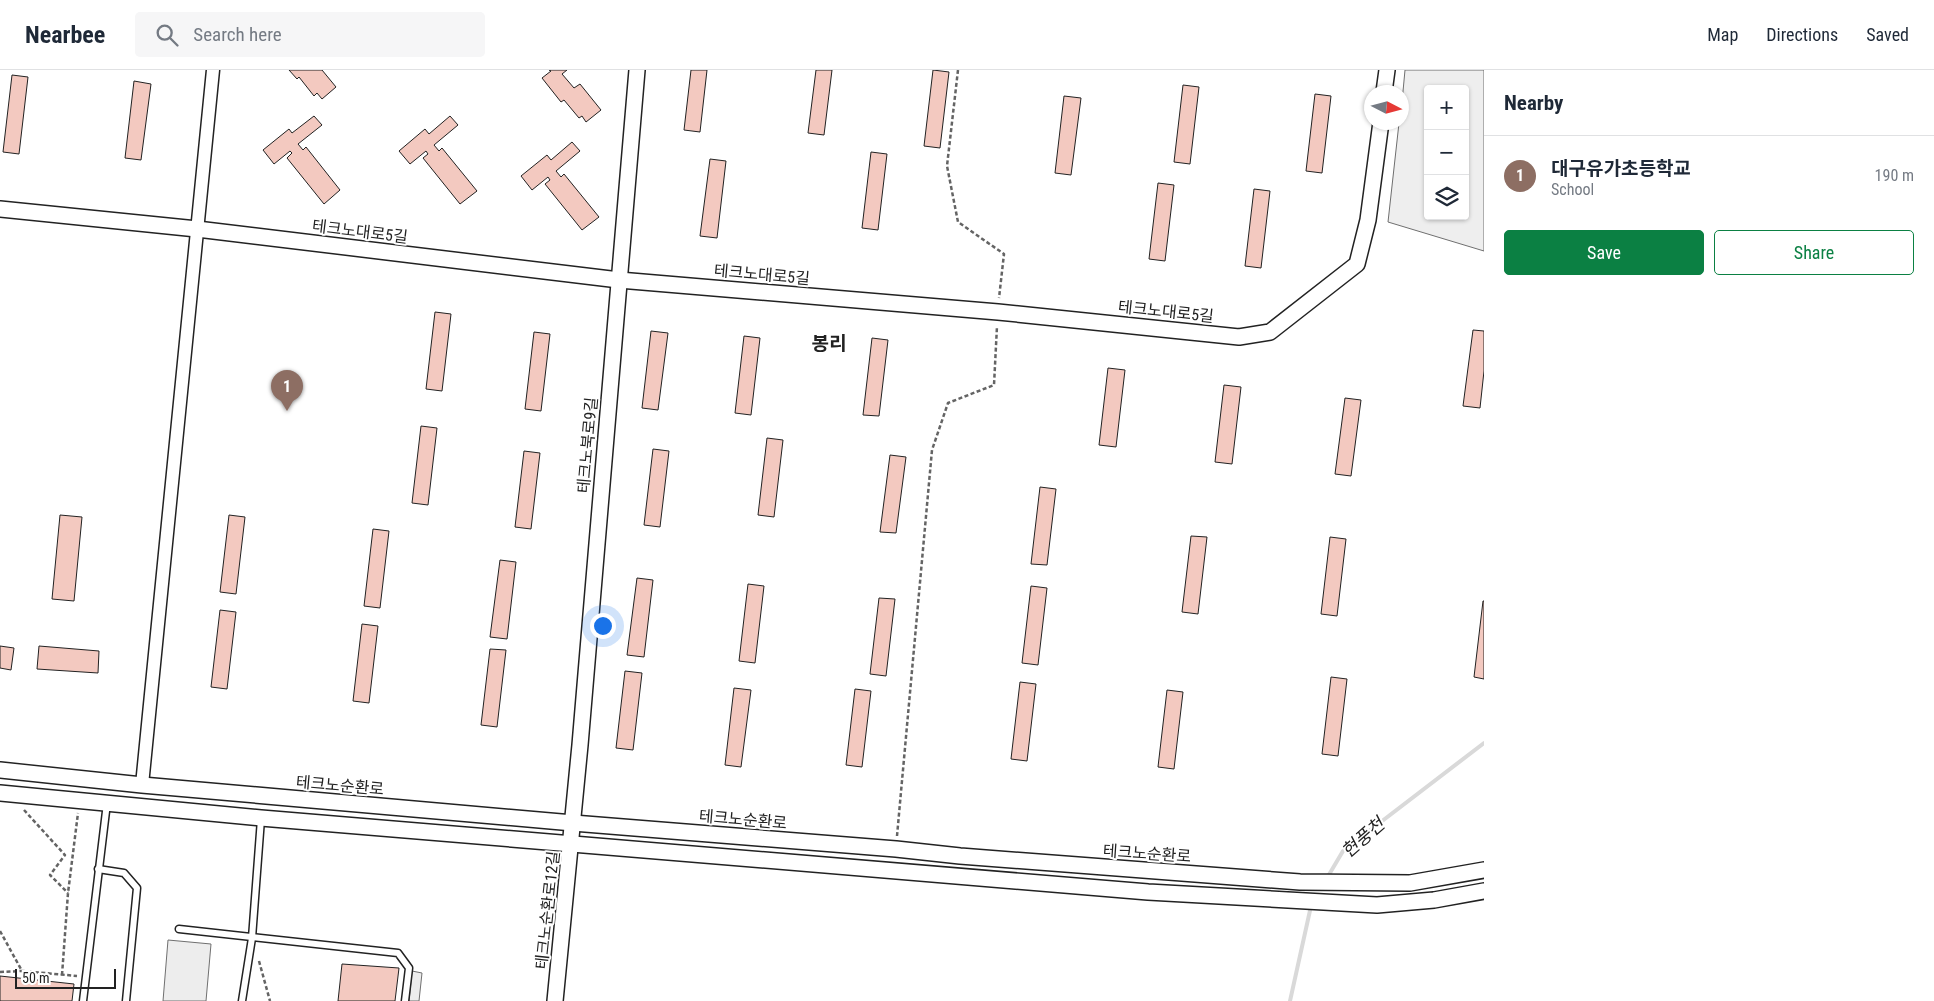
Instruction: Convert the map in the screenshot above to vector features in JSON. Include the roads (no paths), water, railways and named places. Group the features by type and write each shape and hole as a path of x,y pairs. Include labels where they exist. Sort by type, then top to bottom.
{"street":[{"path":"142,785 213,70"},
{"name":"테크노북로9길","path":"573,823 637,70"},
{"path":"1385,85 1387,70"},
{"name":"테크노대로5길","path":"0,209 197,229 619,280 998,312 1239,336 1270,332 1357,264 1368,220 1380,130"},
{"name":"테크노순환로","path":"0,770 142,785 573,823 896,849 960,856 1310,882 1410,883 1484,870"},
{"path":"5,793 261,818 1138,891 1377,905 1434,900 1484,891"},
{"name":"테크노순환로12길","path":"555,1001 573,823"}],"lane":[{"path":"83,1001 107,802"},
{"path":"242,1001 252,938 261,818"},
{"path":"98,869 124,873 137,888 126,1001"},
{"path":"180,929 398,953 409,968 405,1001"}],"waterway":[{"name":"현풍천","path":"1327,878 1343,851 1484,743"},
{"name":"현풍천","path":"1290,1001 1311,906"}],"place":[{"name":"대구유가초등학교","path":"287,411"}],"district":[{"name":"봉리","path":"829,343"}]}
